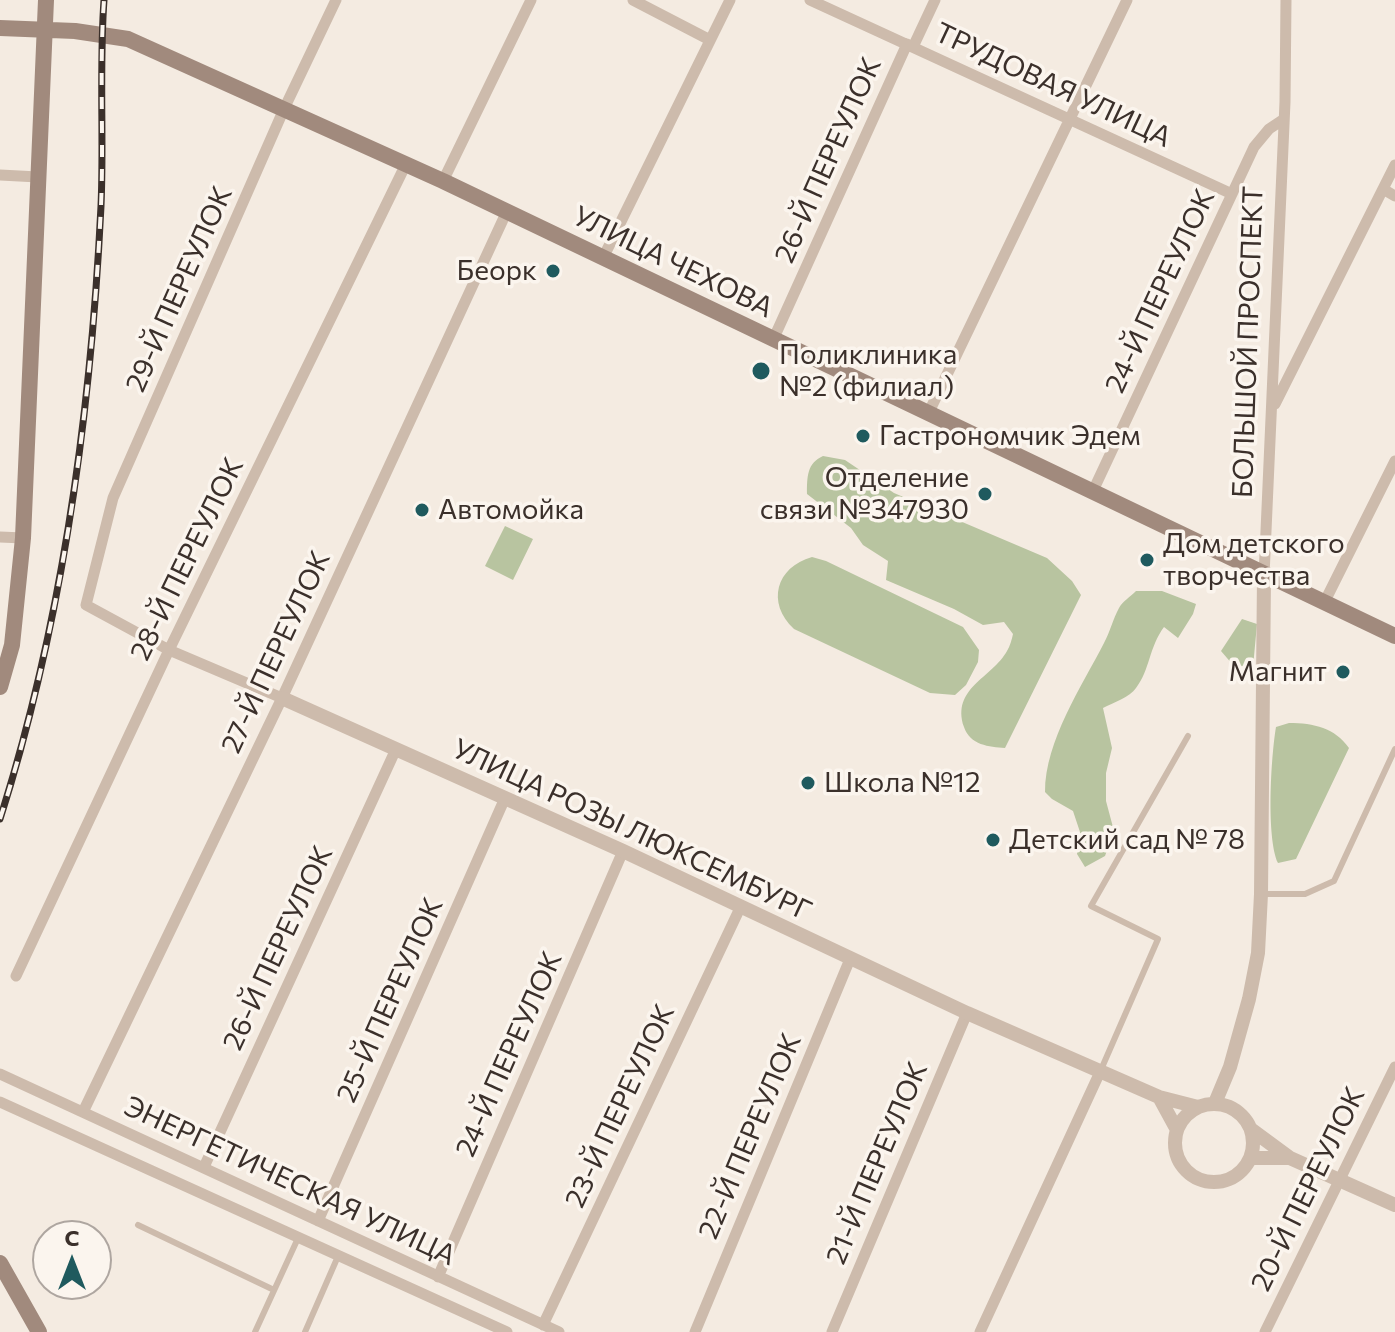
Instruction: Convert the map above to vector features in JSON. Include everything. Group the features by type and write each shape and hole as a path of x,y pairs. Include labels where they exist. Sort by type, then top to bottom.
{"main road":[{"path":"0,687 12,645 23,538 46,0"},
{"name":"УЛИЦА ЧЕХОВА","path":"0,28 45,29 128,39 507,211 1264,576 1395,636"},
{"path":"0,1263 39,1332"}],"street":[{"name":"29-Й ПЕРЕУЛОК","path":"86,605 113,498 284,109 336,0"},
{"path":"443,181 531,0"},
{"path":"633,0 710,40"},
{"path":"603,258 730,0"},
{"name":"ТРУДОВАЯ УЛИЦА","path":"810,0 1232,194"},
{"name":"26-Й ПЕРЕУЛОК","path":"773,340 910,46 935,0"},
{"path":"928,414 1127,0"},
{"name":"БОЛЬШОЙ ПРОСПЕКТ","path":"1215,1103 1230,1067 1258,953 1264,576 1284,119 1286,0"},
{"name":"24-Й ПЕРЕУЛОК","path":"1092,493 1254,147 1269,129 1284,119"},
{"name":"28-Й ПЕРЕУЛОК","path":"16,976 169,650 406,164"},
{"path":"1272,409 1395,165"},
{"path":"0,175 38,177"},
{"path":"1383,189 1395,196"},
{"name":"27-Й ПЕРЕУЛОК","path":"83,1112 282,698 507,211"},
{"path":"1324,603 1395,461"},
{"path":"0,537 23,538"},
{"name":"УЛИЦА РОЗЫ ЛЮКСЕМБУРГ","path":"86,605 169,650 623,851 850,959 1100,1072 1159,1097 1198,1107 1215,1103 1233,1108"},
{"name":"26-Й ПЕРЕУЛОК","path":"204,1167 396,749"},
{"name":"25-Й ПЕРЕУЛОК","path":"318,1221 505,798"},
{"name":"24-Й ПЕРЕУЛОК","path":"438,1277 623,851"},
{"name":"23-Й ПЕРЕУЛОК","path":"543,1325 740,908"},
{"name":"22-Й ПЕРЕУЛОК","path":"695,1332 850,959"},
{"name":"21-Й ПЕРЕУЛОК","path":"832,1332 967,1013"},
{"name":"БОЛЬШОЙ ПРОСПЕКТ","path":"1230,1067 1233,1108"},
{"name":"20-Й ПЕРЕУЛОК","path":"1265,1332 1395,1067"},
{"path":"980,1332 1100,1072"},
{"name":"ЭНЕРГЕТИЧЕСКАЯ УЛИЦА","path":"0,1074 559,1332"},
{"path":"1159,1097 1177,1130"},
{"path":"0,1102 507,1332"},
{"path":"1198,1107 1185,1116 1177,1130 1176,1153 1186,1171 1210,1183 1223,1182 1242,1172 1251,1158 1252,1130 1247,1120 1233,1108"},
{"path":"1252,1130 1290,1158 1395,1205"},
{"path":"1251,1158 1290,1158"},
{"path":"396,1280 404,1261"}],"lane":[{"path":"1100,1072 1158,939 1091,906 1188,736"},
{"path":"1261,894 1305,894 1334,881 1395,749"},
{"path":"138,1225 274,1290"},
{"path":"255,1332 299,1236"},
{"path":"305,1332 339,1254"}],"green space":[{"path":"823,456 845,460 894,493 1047,558 1072,581 1081,595 1005,748 987,746 971,738 964,727 962,714 968,693 1000,660 1013,634 1004,622 983,625 886,580 888,561 863,545 851,528 807,494 811,467"},
{"path":"505,526 533,539 513,580 485,566"},
{"path":"812,557 963,627 979,650 978,662 966,685 955,695 930,693 794,629 780,608 779,587 790,569"},
{"path":"1136,591 1162,591 1196,604 1178,638 1164,627 1155,642 1141,681 1133,691 1103,708 1112,748 1106,773 1106,801 1114,831 1105,856 1085,867 1077,854 1080,832 1073,811 1045,792 1047,773 1066,714 1119,608"},
{"path":"1242,619 1257,624 1253,667 1233,665 1221,651"},
{"path":"1289,723 1323,728 1349,748 1296,859 1278,863 1271,816 1273,757 1276,727"}],"railway":[{"path":"0,819 41,669 57,593 81,439 101,206 104,0"}],"place":[{"name":"Беорк","path":"553,271"},
{"name":"Поликлиника №2 (филиал)","path":"761,371"},
{"name":"Гастрономчик Эдем","path":"863,436"},
{"name":"Отделение связи №347930","path":"985,494"},
{"name":"Автомойка","path":"422,510"},
{"name":"Дом детского творчества","path":"1147,560"},
{"name":"Магнит","path":"1343,672"},
{"name":"Школа №12","path":"808,783"},
{"name":"Детский сад № 78","path":"993,840"}]}
